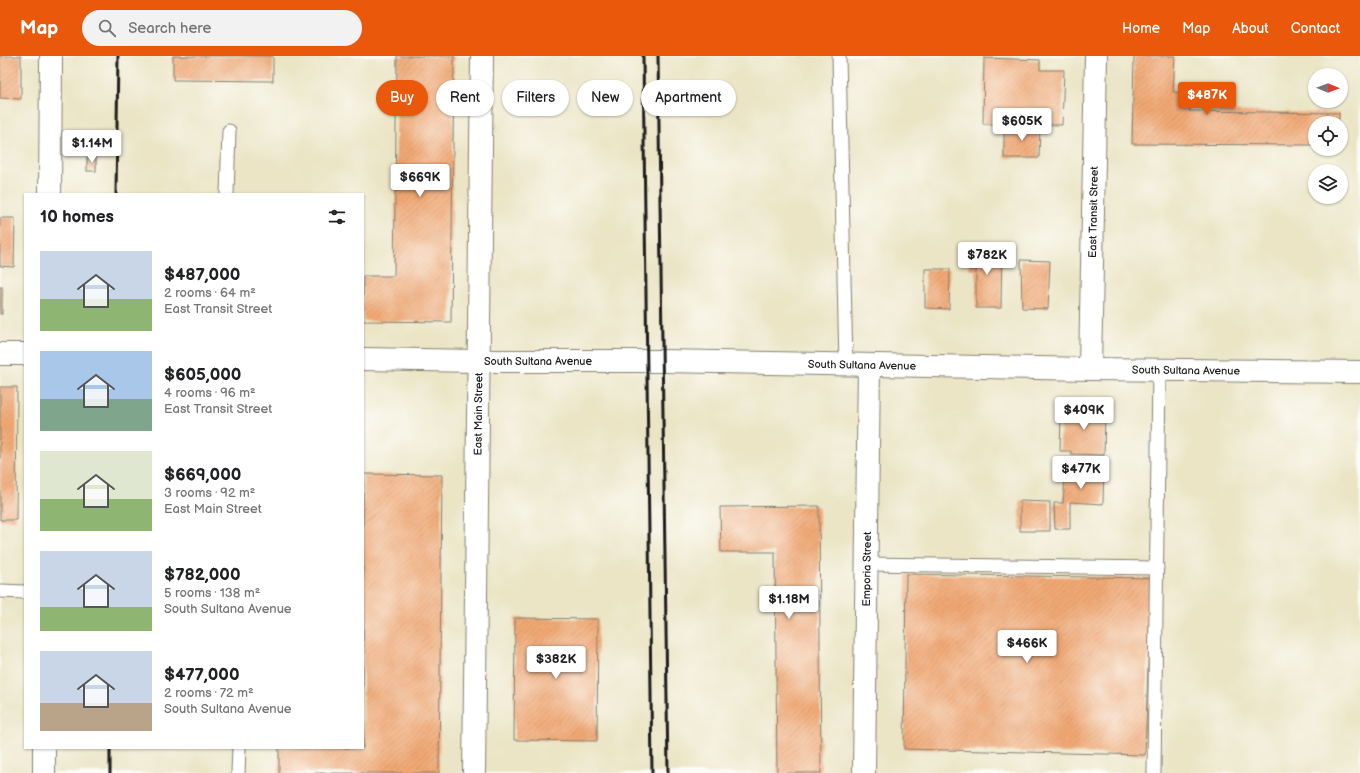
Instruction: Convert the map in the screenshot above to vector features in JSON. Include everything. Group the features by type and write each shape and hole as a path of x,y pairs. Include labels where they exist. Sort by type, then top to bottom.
{"street":[{"path":"50,193 51,56"},
{"name":"East Main Street","path":"474,773 482,56"},
{"name":"East Transit Street","path":"1090,369 1096,56"},
{"path":"0,354 24,354"},
{"name":"South Sultana Avenue","path":"364,358 478,361 663,361 1090,369 1360,372"},
{"name":"Emporia Street","path":"864,773 869,365"},
{"path":"44,749 44,773"}],"lane":[{"path":"839,56 846,365"},
{"path":"227,193 229,131"},
{"path":"1154,773 1159,370"},
{"path":"866,564 1157,568"},
{"path":"0,591 24,592"},
{"path":"238,773 239,749"}],"building":[{"path":"0,56 21,56 21,99 0,98"},
{"path":"173,56 273,56 273,81 173,80"},
{"path":"397,56 454,56 454,80 436,80 436,116 453,116 451,322 364,321 364,276 394,276 396,116 428,116 428,80 397,80"},
{"path":"1134,56 1175,56 1173,92 1189,93 1189,111 1339,113 1339,116 1308,116 1308,145 1132,144"},
{"path":"984,58 1040,60 1040,70 1064,70 1062,125 983,124"},
{"path":"1040,126 1039,158 1004,158 1004,127"},
{"path":"87,158 96,158 96,171 87,171"},
{"path":"0,218 15,218 14,267 0,266"},
{"path":"969,247 1002,247 1001,308 976,308 976,270 969,270"},
{"path":"1021,260 1050,261 1048,309 1022,308"},
{"path":"925,269 950,269 949,309 925,308"},
{"path":"0,287 2,287 2,314 0,314"},
{"path":"0,387 17,387 16,520 0,520"},
{"path":"1078,404 1097,404 1097,409 1105,409 1104,455 1071,454 1071,451 1060,451 1061,413 1071,414 1071,410 1079,410"},
{"path":"1074,461 1104,461 1103,504 1070,502 1070,529 1055,529 1054,503 1063,503 1065,477 1074,478"},
{"path":"364,474 442,475 439,773 279,773 279,749 364,749"},
{"path":"1020,501 1050,502 1050,531 1020,531"},
{"path":"819,506 821,773 777,773 775,552 721,552 720,507"},
{"path":"906,574 1151,578 1145,755 904,749"},
{"path":"515,618 598,619 597,741 514,740"}],"railway":[{"path":"116,193 118,56"},
{"path":"643,56 652,773"},
{"path":"658,56 668,773"},
{"path":"110,749 110,773"}]}
